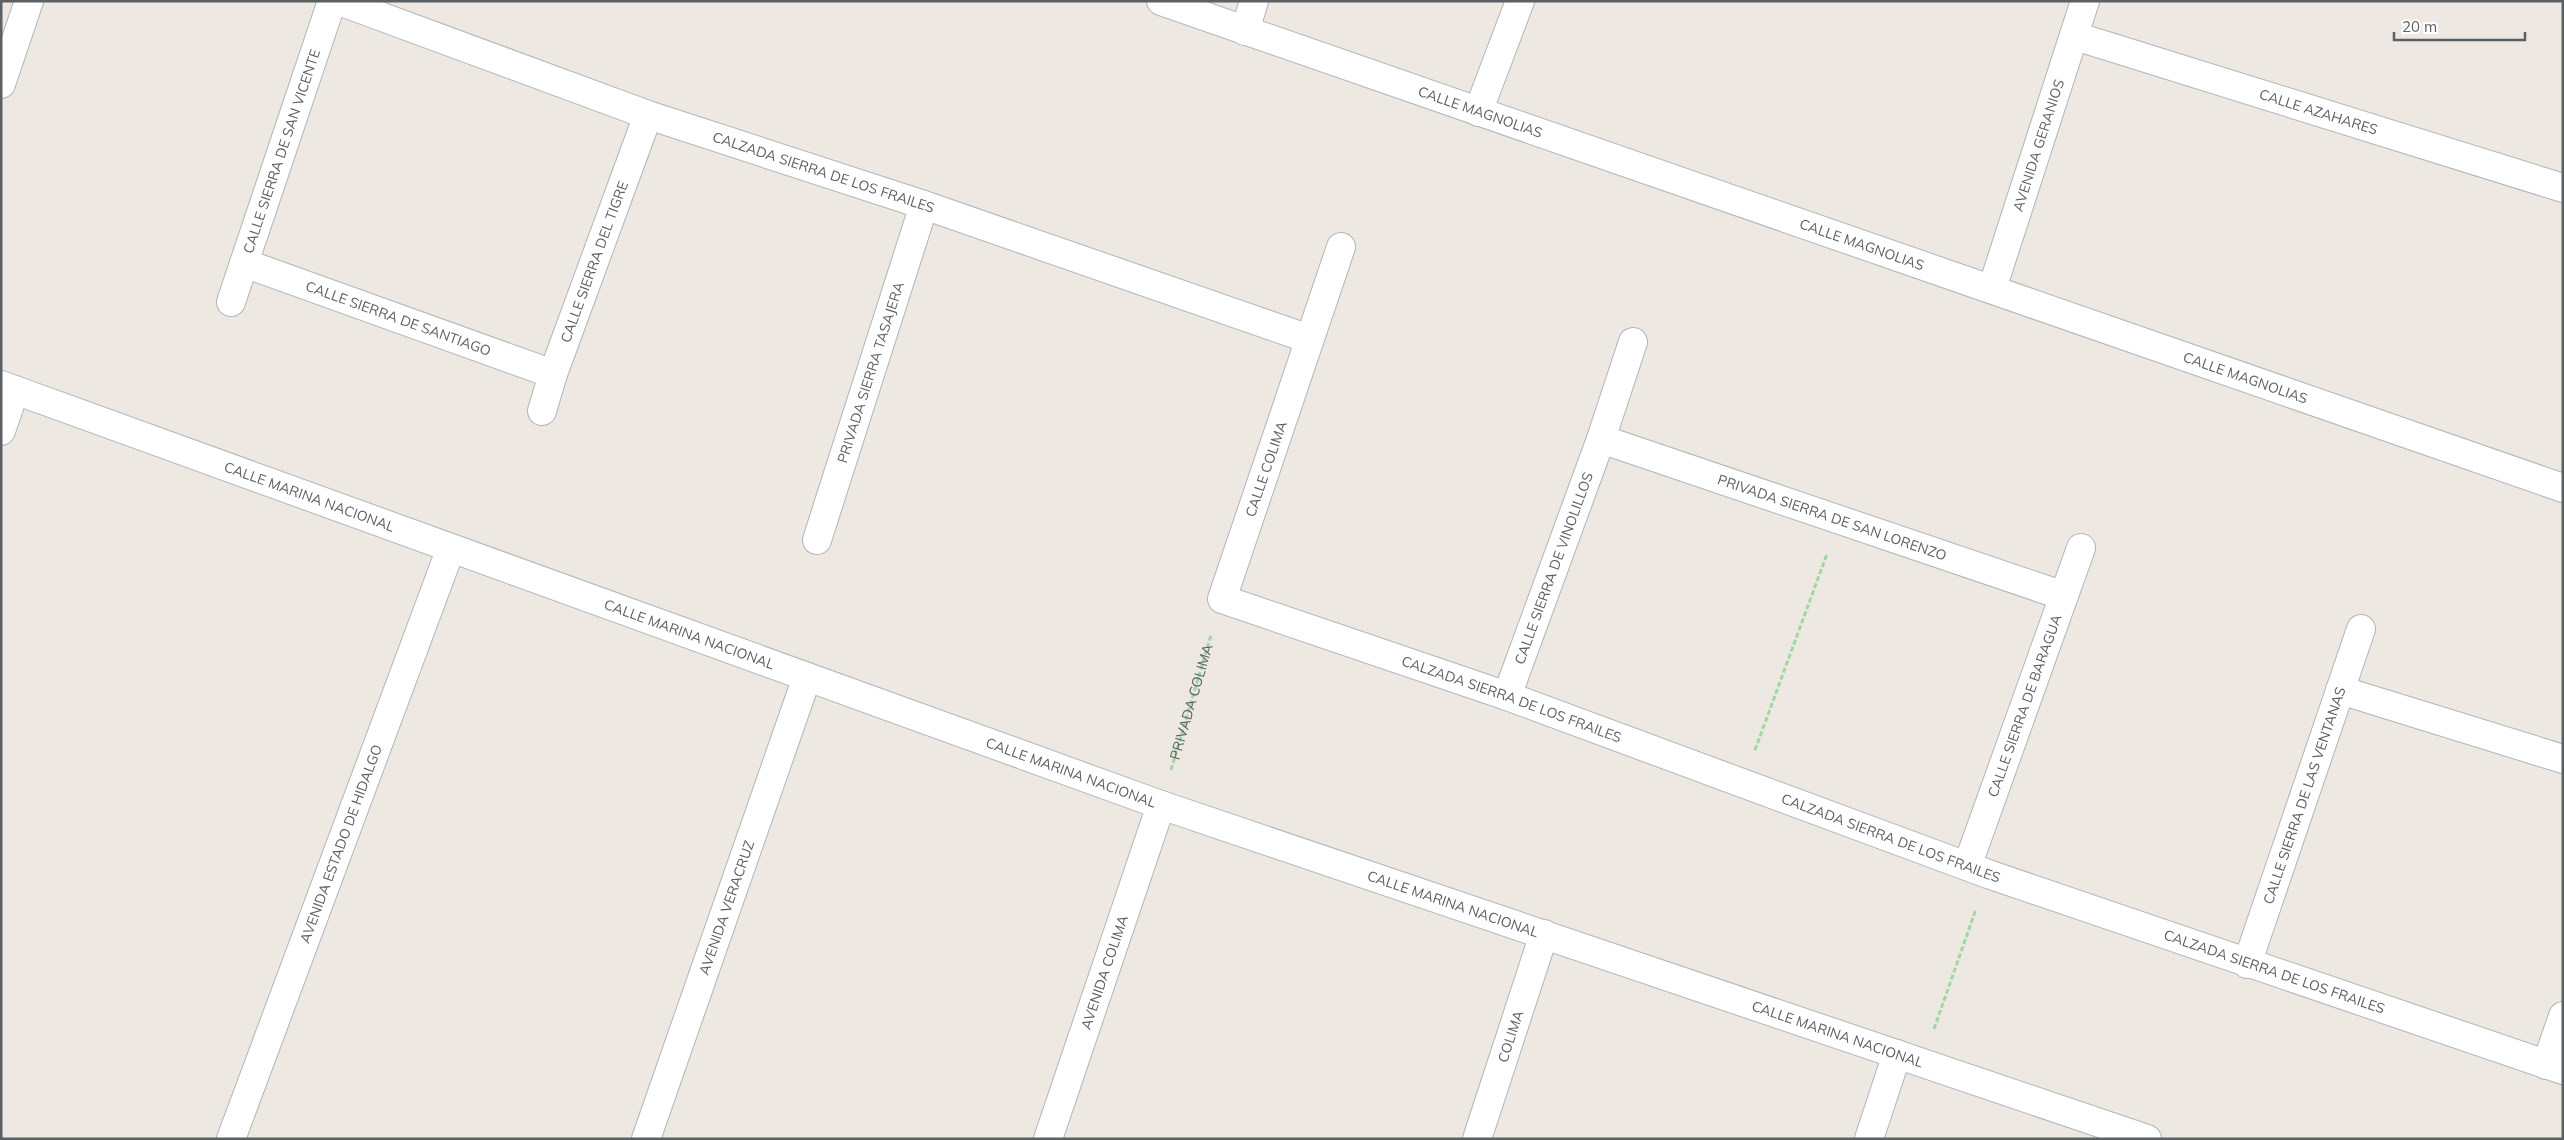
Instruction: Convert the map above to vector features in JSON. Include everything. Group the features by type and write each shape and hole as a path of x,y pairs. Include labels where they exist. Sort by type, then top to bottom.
{"street":[{"path":"1,84 30,1"},
{"name":"CALLE SIERRA DE SAN VICENTE","path":"231,302 332,1"},
{"name":"CALZADA SIERRA DE LOS FRAILES","path":"339,1 648,115 924,205 1309,339"},
{"name":"CALLE MAGNOLIAS","path":"1161,1 2563,488"},
{"path":"1245,30 1254,1"},
{"path":"1478,112 1520,1"},
{"name":"AVENIDA GERANIOS","path":"1992,289 2085,1"},
{"name":"CALLE AZAHARES","path":"2075,36 2563,188"},
{"name":"CALLE SIERRA DEL TIGRE","path":"542,411 553,374 648,115"},
{"name":"PRIVADA SIERRA TASAJERA","path":"817,540 924,205"},
{"path":"1309,339 1341,247"},
{"name":"CALLE SIERRA DE SANTIAGO","path":"244,263 553,374"},
{"name":"CALLE COLIMA","path":"1222,598 1309,339"},
{"name":"CALLE SIERRA DE VINOLILLOS","path":"1507,696 1601,439 1633,342"},
{"path":"1,431 8,388"},
{"name":"CALLE MARINA NACIONAL","path":"8,388 1160,805 2147,1139"},
{"name":"PRIVADA SIERRA DE SAN LORENZO","path":"1601,439 2064,596"},
{"name":"AVENIDA ESTADO DE HIDALGO","path":"231,1139 451,548"},
{"name":"CALLE SIERRA DE BARAGUA","path":"1978,869 2064,596 2081,548"},
{"name":"CALZADA SIERRA DE LOS FRAILES","path":"1222,598 1507,696 1978,869 2247,964 2555,1068"},
{"name":"CALLE SIERRA DE LAS VENTANAS","path":"2247,964 2361,629"},
{"name":"AVENIDA VERACRUZ","path":"646,1139 807,677"},
{"path":"2340,690 2563,759"},
{"name":"AVENIDA COLIMA","path":"1048,1139 1160,805"},
{"name":"COLIMA","path":"1478,1139 1544,934"},
{"path":"2555,1068 2563,1016"},
{"path":"1869,1139 1910,1058"}],"path":[{"path":"1743,783 1839,520"},
{"name":"PRIVADA COLIMA","path":"1160,805 1222,598"},
{"path":"1910,1058 1978,869"}]}
